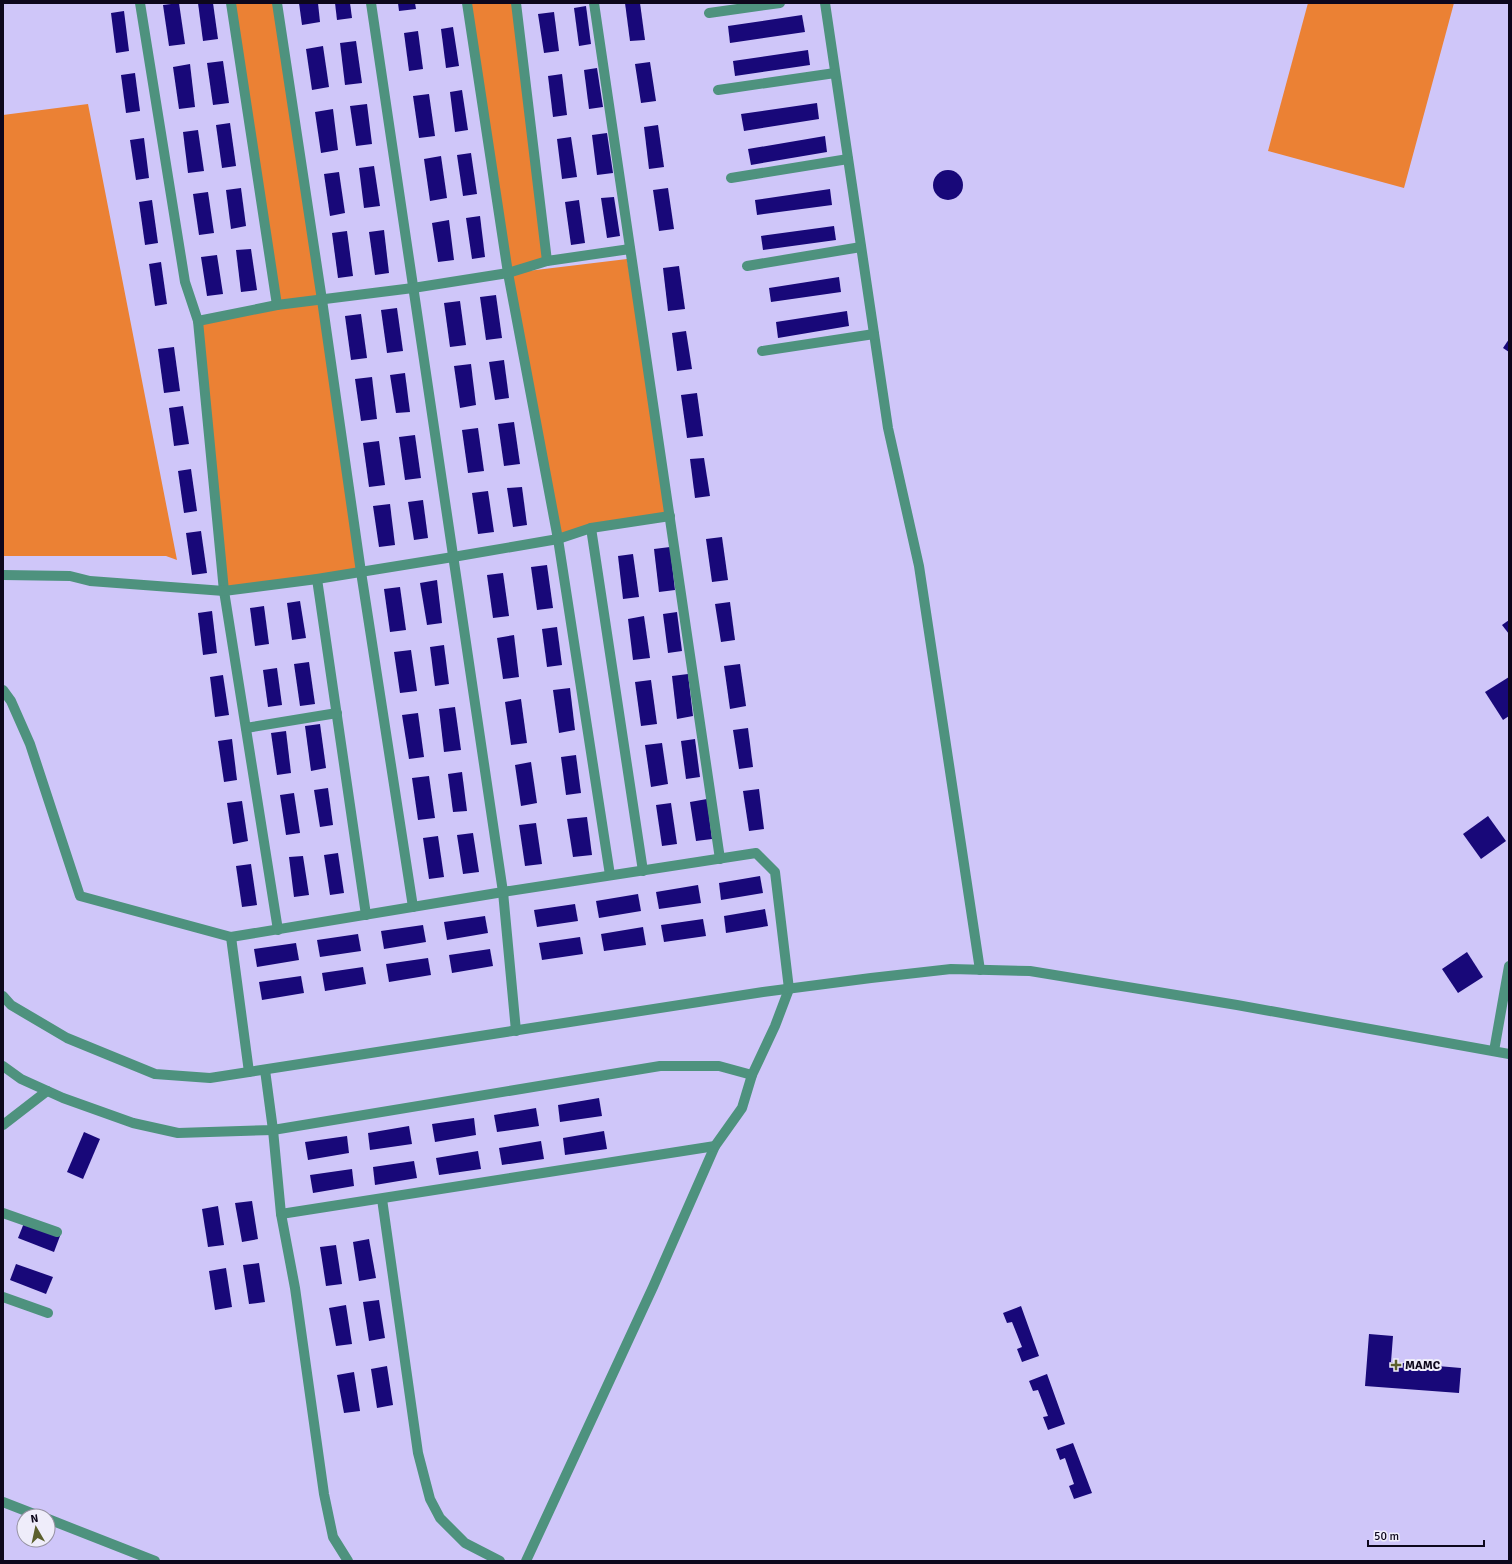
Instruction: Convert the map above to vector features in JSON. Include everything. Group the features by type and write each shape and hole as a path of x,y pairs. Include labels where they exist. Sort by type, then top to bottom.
{"street":[{"path":"140,3 185,282 198,321 224,592 278,930"},
{"path":"232,3 277,305"},
{"path":"277,3 361,572 413,907"},
{"path":"371,3 503,892 516,1031"},
{"path":"467,3 508,273 558,539 610,875"},
{"path":"516,3 547,261"},
{"path":"594,3 720,859"},
{"path":"709,13 780,3"},
{"path":"825,3 888,428 920,574 980,970"},
{"path":"718,90 835,72"},
{"path":"731,178 848,159"},
{"path":"747,266 861,247"},
{"path":"198,321 277,305 413,288 508,273 547,261 630,249"},
{"path":"762,351 874,334"},
{"path":"3,575 70,576 90,581 224,592 453,558 558,539 591,528 670,516"},
{"path":"591,528 643,871"},
{"path":"317,579 366,915"},
{"path":"3,690 11,701 30,744 80,896 231,937 503,892 756,853 775,872 789,989 775,1026 752,1075 742,1108 715,1146 653,1287 526,1561"},
{"path":"246,728 336,713"},
{"path":"231,937 249,1072"},
{"path":"1494,1051 1509,966"},
{"path":"3,996 11,1005 67,1038 155,1074 210,1078 789,989 951,969 1030,971 1237,1005 1509,1054"},
{"path":"3,1066 21,1079 63,1098 133,1123 178,1133 273,1130 660,1066 719,1066 752,1075"},
{"path":"265,1070 273,1130 281,1214 295,1288 324,1494 333,1537 348,1561"},
{"path":"3,1125 47,1091"},
{"path":"281,1214 715,1146"},
{"path":"382,1199 418,1453 430,1499 440,1518 465,1543 500,1561"},
{"path":"3,1213 57,1232"},
{"path":"3,1297 48,1313"},
{"path":"3,1502 19,1508"},
{"path":"56,1522 155,1561"}],"shaded area":[{"path":"231,3 277,3 361,572 224,591 198,321 277,305"},
{"path":"467,3 516,3 547,261 511,273 627,259 670,516 558,539 508,273"},
{"path":"1308,3 1454,3 1404,188 1268,151"},
{"path":"88,104 177,560 166,556 3,556 3,115"}],"building":[{"path":"179,3 185,44 169,46 163,5"},
{"path":"198,3 213,3 218,39 203,41"},
{"path":"299,3 318,3 320,22 302,25"},
{"path":"335,3 350,3 352,18 337,20"},
{"path":"398,3 415,3 416,9 399,11"},
{"path":"625,3 640,3 645,40 630,41"},
{"path":"586,6 591,44 579,46 574,8"},
{"path":"124,11 129,51 116,53 111,13"},
{"path":"554,12 559,51 544,53 538,14"},
{"path":"802,15 805,32 730,43 728,26"},
{"path":"453,27 459,66 446,68 441,29"},
{"path":"418,31 423,69 409,71 404,33"},
{"path":"356,41 362,83 345,85 340,43"},
{"path":"323,46 329,87 312,90 306,49"},
{"path":"808,50 810,65 735,76 733,61"},
{"path":"223,61 229,103 213,105 207,63"},
{"path":"650,62 656,101 641,103 635,64"},
{"path":"190,64 195,107 179,109 173,67"},
{"path":"597,68 603,107 589,109 584,70"},
{"path":"135,73 140,111 126,113 121,75"},
{"path":"562,74 567,115 553,117 548,76"},
{"path":"462,90 468,130 455,132 450,92"},
{"path":"429,94 435,136 419,138 413,96"},
{"path":"817,103 819,119 744,131 741,114"},
{"path":"367,104 372,144 356,146 350,106"},
{"path":"333,109 338,150 321,153 315,112"},
{"path":"230,123 236,166 222,168 216,125"},
{"path":"658,125 664,167 649,169 644,127"},
{"path":"198,130 204,171 188,173 183,132"},
{"path":"607,133 613,173 597,175 592,135"},
{"path":"825,136 827,152 751,165 748,149"},
{"path":"571,137 577,177 562,179 557,139"},
{"path":"144,138 149,178 136,180 130,140"},
{"path":"471,153 477,194 463,196 457,155"},
{"path":"441,156 447,198 430,201 424,159"},
{"path":"374,166 380,206 364,208 359,168"},
{"path":"948,170 959,174 963,185 959,196 948,200 937,196 933,185 937,174"},
{"path":"339,172 345,213 330,216 324,174"},
{"path":"241,188 246,226 231,229 226,190"},
{"path":"668,188 674,229 659,231 653,190"},
{"path":"830,189 832,205 757,215 755,200"},
{"path":"208,192 214,233 199,235 193,194"},
{"path":"614,197 620,236 607,238 601,198"},
{"path":"152,200 158,243 145,245 139,202"},
{"path":"579,200 585,243 571,245 565,202"},
{"path":"480,216 485,257 472,259 466,218"},
{"path":"449,220 454,260 438,262 432,223"},
{"path":"834,226 836,240 763,250 761,236"},
{"path":"384,230 389,273 375,275 369,232"},
{"path":"347,231 353,276 338,278 332,233"},
{"path":"251,249 257,290 241,292 236,250"},
{"path":"217,255 223,294 207,296 201,257"},
{"path":"161,262 167,304 155,306 149,264"},
{"path":"679,266 685,309 668,311 663,268"},
{"path":"839,277 841,292 771,302 769,288"},
{"path":"496,295 502,338 486,340 480,297"},
{"path":"460,301 466,345 450,347 444,303"},
{"path":"397,308 403,351 387,353 381,310"},
{"path":"847,311 849,326 778,338 776,322"},
{"path":"361,314 367,358 351,360 345,316"},
{"path":"686,331 692,369 677,371 672,333"},
{"path":"1509,339 1509,352 1503,348"},
{"path":"174,347 180,391 164,393 158,349"},
{"path":"504,360 509,398 495,400 489,362"},
{"path":"471,364 476,405 460,408 454,366"},
{"path":"405,373 410,412 396,413 390,375"},
{"path":"372,377 377,419 361,421 355,379"},
{"path":"697,393 703,436 687,438 681,395"},
{"path":"183,406 189,444 174,446 169,408"},
{"path":"514,422 520,464 504,466 498,424"},
{"path":"478,428 484,471 468,473 462,430"},
{"path":"415,435 421,478 405,480 399,437"},
{"path":"379,441 385,485 369,487 363,443"},
{"path":"704,458 710,496 695,498 690,459"},
{"path":"191,469 197,511 184,513 178,471"},
{"path":"522,487 527,525 513,527 507,488"},
{"path":"488,491 494,532 478,534 472,493"},
{"path":"423,500 428,538 414,540 408,502"},
{"path":"390,504 395,545 379,547 373,506"},
{"path":"201,531 207,573 192,575 186,533"},
{"path":"722,537 728,580 712,582 706,539"},
{"path":"670,547 675,590 659,592 654,549"},
{"path":"633,554 639,597 623,599 618,556"},
{"path":"547,565 553,608 537,610 531,567"},
{"path":"503,573 509,616 493,618 487,575"},
{"path":"437,580 442,623 427,625 420,583"},
{"path":"400,587 406,630 390,632 384,589"},
{"path":"300,601 306,638 292,640 287,603"},
{"path":"730,602 735,640 721,642 715,604"},
{"path":"264,606 269,644 255,646 250,608"},
{"path":"212,611 217,653 203,655 198,613"},
{"path":"677,612 682,651 668,653 663,614"},
{"path":"644,616 650,658 633,660 628,619"},
{"path":"1509,620 1509,634 1502,625"},
{"path":"557,627 562,665 547,667 542,629"},
{"path":"514,635 519,677 503,679 497,638"},
{"path":"444,645 449,684 435,686 430,647"},
{"path":"411,650 417,691 400,693 394,652"},
{"path":"309,662 315,704 300,706 294,664"},
{"path":"740,664 746,706 730,709 724,666"},
{"path":"277,668 282,705 268,707 263,670"},
{"path":"688,674 693,716 677,719 672,676"},
{"path":"223,675 229,715 215,717 210,677"},
{"path":"1509,677 1509,716 1503,720 1485,692"},
{"path":"651,680 657,724 641,726 635,682"},
{"path":"570,688 575,730 559,733 553,690"},
{"path":"521,699 527,743 511,745 505,702"},
{"path":"455,707 461,750 444,752 439,709"},
{"path":"418,713 424,757 409,759 402,715"},
{"path":"320,724 326,768 311,771 305,726"},
{"path":"748,728 753,767 739,769 733,730"},
{"path":"286,731 291,773 277,775 271,733"},
{"path":"232,739 237,780 224,782 218,741"},
{"path":"695,739 700,777 686,779 681,741"},
{"path":"662,743 668,784 651,787 645,745"},
{"path":"576,755 581,793 566,795 561,757"},
{"path":"531,762 537,803 521,806 515,765"},
{"path":"462,772 467,811 453,812 448,774"},
{"path":"429,776 435,818 418,820 412,778"},
{"path":"328,788 333,825 320,827 314,790"},
{"path":"759,789 764,829 749,831 743,791"},
{"path":"294,793 300,833 286,835 280,795"},
{"path":"707,799 712,839 696,841 690,802"},
{"path":"242,801 248,841 233,844 227,803"},
{"path":"671,803 677,844 662,846 656,805"},
{"path":"1488,816 1506,841 1481,859 1463,834"},
{"path":"587,817 592,855 573,857 567,819"},
{"path":"536,823 542,864 525,866 519,825"},
{"path":"473,833 479,872 463,874 457,835"},
{"path":"438,836 444,877 429,879 423,838"},
{"path":"338,853 344,893 330,895 324,855"},
{"path":"303,856 309,895 294,897 289,857"},
{"path":"251,864 257,905 242,907 236,866"},
{"path":"760,876 763,893 721,900 719,883"},
{"path":"698,885 701,903 659,909 656,892"},
{"path":"638,894 641,911 599,918 596,901"},
{"path":"575,904 578,921 537,927 534,910"},
{"path":"765,909 768,926 726,933 724,916"},
{"path":"485,916 488,933 447,940 444,922"},
{"path":"703,919 706,936 664,942 661,925"},
{"path":"423,925 426,942 384,949 381,931"},
{"path":"643,927 646,945 604,951 601,934"},
{"path":"358,934 361,951 320,957 317,940"},
{"path":"580,937 583,954 542,960 539,943"},
{"path":"296,943 299,960 257,967 254,949"},
{"path":"490,949 493,966 452,973 449,955"},
{"path":"1467,952 1483,977 1458,993 1442,969"},
{"path":"428,958 431,975 389,982 386,964"},
{"path":"363,967 366,984 325,991 322,973"},
{"path":"301,976 304,993 262,1000 259,982"},
{"path":"599,1098 602,1116 560,1122 558,1105"},
{"path":"536,1108 539,1126 497,1132 494,1115"},
{"path":"474,1118 476,1135 435,1142 432,1124"},
{"path":"409,1126 412,1144 370,1150 368,1133"},
{"path":"604,1131 607,1149 565,1155 563,1138"},
{"path":"84,1132 100,1139 83,1179 67,1172"},
{"path":"347,1136 349,1153 308,1160 305,1142"},
{"path":"541,1141 544,1159 502,1165 499,1148"},
{"path":"478,1151 481,1169 439,1175 436,1158"},
{"path":"414,1161 417,1178 375,1185 373,1167"},
{"path":"352,1169 354,1186 313,1193 310,1175"},
{"path":"252,1201 258,1239 242,1242 235,1203"},
{"path":"218,1206 224,1245 208,1247 202,1209"},
{"path":"24,1223 60,1236 54,1252 18,1238"},
{"path":"369,1239 376,1278 359,1281 353,1242"},
{"path":"336,1245 342,1284 326,1286 320,1247"},
{"path":"259,1263 265,1302 249,1304 243,1265"},
{"path":"16,1264 53,1277 46,1294 10,1280"},
{"path":"226,1268 232,1307 215,1310 209,1271"},
{"path":"379,1300 385,1338 369,1341 363,1302"},
{"path":"346,1305 352,1344 336,1346 329,1308"},
{"path":"1021,1306 1039,1356 1022,1362 1017,1349 1022,1347 1012,1322 1007,1323 1003,1313"},
{"name":"MAMC","path":"1369,1334 1393,1336 1391,1362 1461,1368 1459,1393 1365,1386"},
{"path":"387,1366 393,1405 377,1408 371,1369"},
{"path":"354,1372 360,1411 344,1413 337,1375"},
{"path":"1047,1374 1065,1424 1048,1430 1043,1417 1048,1416 1038,1390 1033,1391 1029,1381"},
{"path":"1073,1443 1092,1493 1074,1499 1069,1486 1074,1484 1065,1458 1060,1460 1056,1449"}],"place":[{"name":"MAMC","path":"1396,1365"}]}
